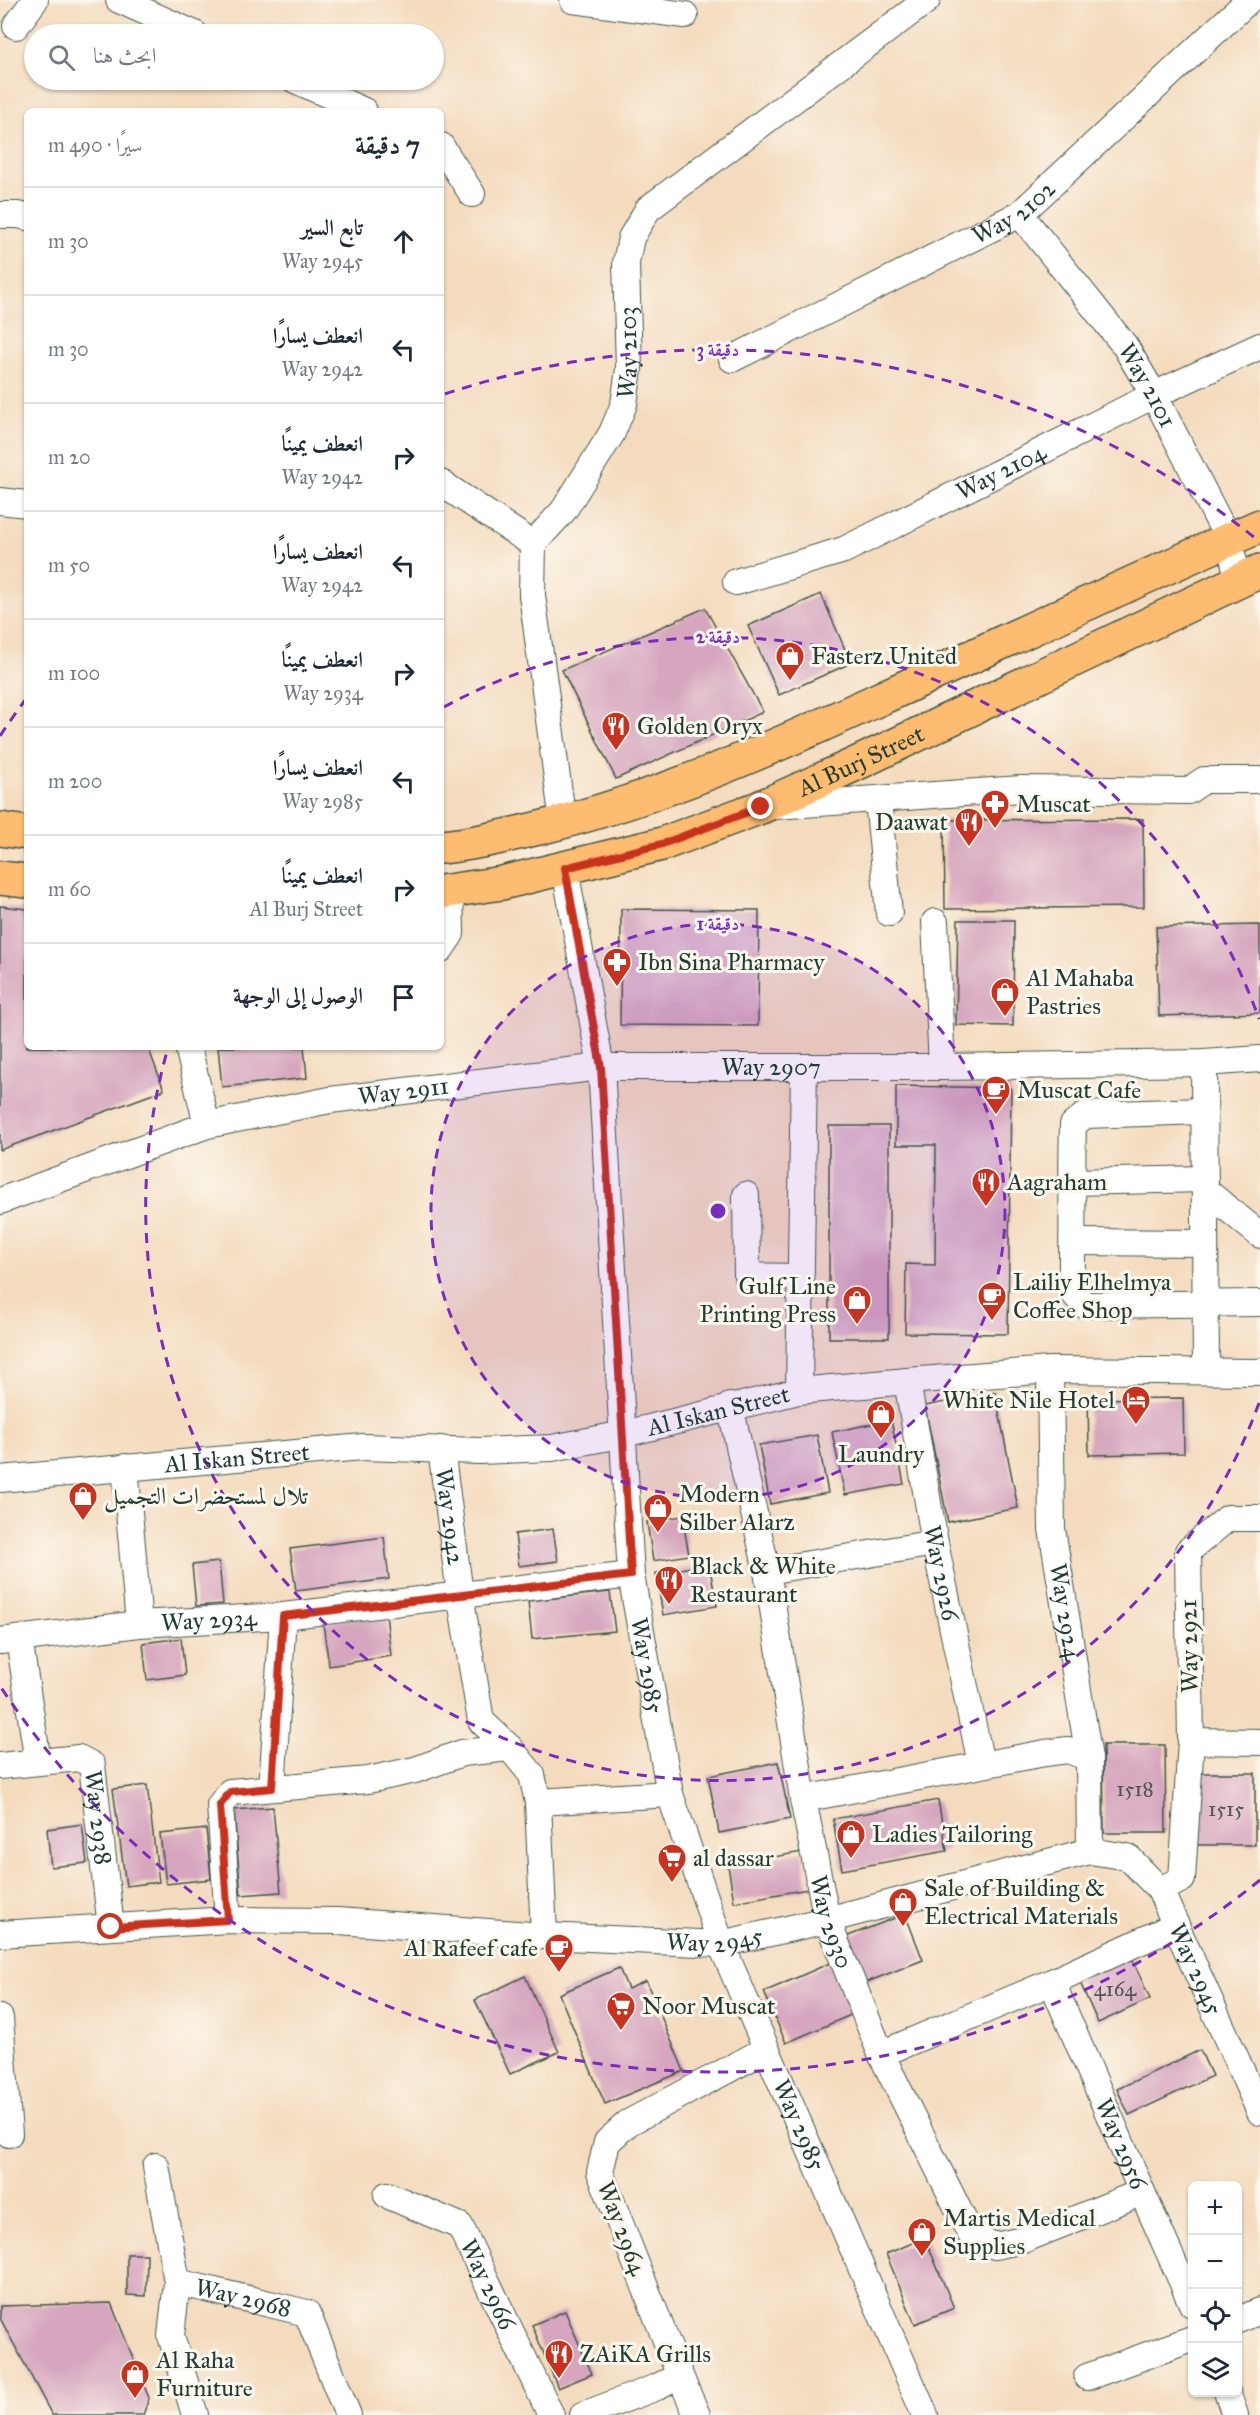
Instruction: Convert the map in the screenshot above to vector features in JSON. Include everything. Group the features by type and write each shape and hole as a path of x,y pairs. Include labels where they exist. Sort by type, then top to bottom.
{"main road":[{"name":"Al Burj Street","path":"444,847 496,838 640,800 771,748 1260,526"},
{"name":"Al Burj Street","path":"446,891 502,883 662,844 761,807 1250,575"},
{"path":"0,829 24,833"},
{"path":"0,878 24,881"}],"street":[{"path":"16,26 35,0"},
{"path":"119,0 173,24"},
{"path":"573,0 685,15"},
{"name":"Way 2103","path":"533,544 570,500 612,433 624,404 629,369 626,263 631,238 648,209 927,0"},
{"name":"Way 2102","path":"732,359 1020,214 1249,0"},
{"path":"317,90 357,108"},
{"path":"444,151 472,194"},
{"name":"Way 2101","path":"1020,214 1125,346 1154,395 1228,539 1250,575"},
{"path":"0,215 24,217"},
{"name":"Way 2104","path":"736,582 844,550 1154,395 1260,346"},
{"path":"444,485 533,544 531,596 563,822"},
{"path":"0,501 24,504"},
{"path":"761,807 1021,789 1188,791 1204,780 1260,780"},
{"path":"878,800 889,913"},
{"name":"Way 2985","path":"565,868 601,1067 631,1575 670,1794 721,1944 925,2415"},
{"path":"444,944 451,934 446,891"},
{"path":"935,922 942,1066"},
{"path":"189,1050 207,1125"},
{"name":"Way 2907","path":"601,1067 1204,1063 1260,1059"},
{"path":"1204,1063 1206,1371"},
{"name":"Way 2911","path":"0,1201 207,1125 330,1100 601,1067"},
{"path":"799,1390 804,1067"},
{"path":"1204,1112 1085,1115 1073,1125 1071,1290 1084,1305 1260,1303"},
{"path":"1071,1182 1205,1185 1260,1235"},
{"path":"746,1195 747,1276 800,1277"},
{"path":"1073,1242 1205,1243"},
{"name":"Al Iskan Street","path":"0,1479 363,1447 479,1450 552,1448 624,1434 799,1390 1050,1370 1260,1372"},
{"name":"Way 2924","path":"1050,1370 1052,1529 1089,1758 1090,1851"},
{"name":"Way 2926","path":"907,1381 935,1543 981,1764"},
{"name":"Way 2930","path":"730,1406 767,1571 803,1799 827,1920 881,2054 972,2235 994,2246 1023,2240 1142,2192"},
{"name":"Way 2942","path":"441,1449 460,1594 481,1721 510,1748 532,1775 538,1802 544,1936"},
{"path":"124,1467 139,1624"},
{"name":"Way 2921","path":"1160,1890 1182,1879 1191,1741 1188,1551 1228,1518 1260,1518"},
{"path":"767,1571 935,1543"},
{"name":"Way 2934","path":"10,1640 139,1624 283,1616 631,1575"},
{"path":"272,1788 283,1616"},
{"path":"10,1640 38,1762"},
{"path":"1191,1741 1260,1742"},
{"path":"228,1920 220,1805 230,1792 368,1780 415,1770 462,1753 510,1748"},
{"path":"803,1799 981,1764 1068,1750 1089,1758"},
{"name":"Way 2938","path":"0,1766 80,1758 92,1765 111,1927"},
{"path":"538,1802 670,1794"},
{"name":"Way 2945","path":"0,1934 228,1920 338,1921 544,1936 721,1944 827,1920 1090,1851 1128,1857 1160,1890 1260,2112"},
{"path":"881,2054 1052,1982 1176,1925"},
{"name":"Way 2956","path":"1052,1982 1188,2295"},
{"path":"0,2018 9,2134"},
{"name":"Way 2964","path":"697,2415 600,2172 607,2142 628,2123 765,2050"},
{"name":"Way 2968","path":"156,2166 177,2282 171,2336 195,2415"},
{"name":"Way 2966","path":"387,2195 460,2226 551,2415"},
{"name":"Way 2968","path":"177,2282 307,2313 348,2415"},
{"path":"1242,2318 1260,2311"},
{"path":"1086,2377 1188,2340"},
{"path":"584,2415 680,2376"},
{"path":"1229,2397 1235,2415"}],"building":[{"path":"821,594 851,663 779,695 748,626"},
{"path":"705,608 763,712 616,779 562,670"},
{"path":"1143,819 1144,907 945,909 944,820"},
{"path":"0,906 24,909 24,1050 149,1050 164,1090 0,1150"},
{"path":"621,909 759,910 758,1026 620,1025"},
{"path":"958,920 1014,920 1013,1026 956,1025"},
{"path":"1260,925 1260,1013 1159,1016 1156,927"},
{"path":"218,1050 304,1050 307,1078 222,1087"},
{"path":"896,1086 1011,1088 1008,1334 905,1333 906,1264 935,1265 936,1145 896,1145"},
{"path":"829,1126 889,1126 889,1338 829,1338"},
{"path":"995,1392 1018,1508 948,1522 925,1406"},
{"name":"White Nile Hotel","path":"1183,1398 1184,1453 1089,1455 1088,1399"},
{"path":"891,1420 904,1484 845,1495 832,1432"},
{"path":"817,1435 828,1493 770,1504 759,1445"},
{"path":"682,1516 689,1555 653,1561 647,1522"},
{"path":"553,1529 558,1561 519,1566 515,1534"},
{"path":"384,1537 389,1579 296,1591 290,1549"},
{"path":"219,1562 223,1604 196,1606 192,1565"},
{"path":"709,1564 717,1606 663,1615 656,1573"},
{"path":"610,1592 615,1631 532,1639 528,1601"},
{"path":"386,1615 391,1656 329,1666 323,1623"},
{"path":"181,1638 185,1675 147,1680 143,1643"},
{"path":"1103,1745 1165,1745 1166,1833 1104,1833"},
{"path":"778,1762 790,1819 719,1833 708,1776"},
{"path":"1197,1773 1255,1773 1255,1845 1197,1845"},
{"path":"147,1785 159,1882 126,1886 113,1789"},
{"path":"938,1800 947,1851 842,1870 833,1819"},
{"path":"273,1807 281,1892 241,1895 234,1810"},
{"path":"82,1824 87,1863 51,1867 47,1829"},
{"path":"206,1829 211,1879 166,1884 160,1834"},
{"path":"802,1852 808,1889 734,1902 728,1865"},
{"path":"905,1914 923,1960 862,1984 843,1938"},
{"path":"1131,1956 1150,1999 1098,2023 1079,1980"},
{"path":"830,1963 853,2014 786,2043 764,1992"},
{"name":"Noor Muscat","path":"619,1968 628,1989 646,1981 684,2071 605,2104 559,1994"},
{"path":"525,1976 559,2052 510,2074 475,2000"},
{"path":"1200,2050 1212,2076 1129,2115 1117,2089"},
{"path":"925,2238 954,2308 915,2324 886,2254"},
{"path":"127,2254 147,2254 146,2296 127,2295"},
{"path":"111,2303 149,2398 143,2415 52,2415 0,2318 0,2306"},
{"path":"565,2311 592,2374 558,2388 532,2325"}],"place":[{"name":"Fasterz United","path":"790,682"},
{"name":"Golden Oryx","path":"616,752"},
{"name":"Muscat","path":"995,830"},
{"name":"Daawat","path":"969,848"},
{"name":"Ibn Sina Pharmacy","path":"617,988"},
{"name":"Al Mahaba Pastries","path":"1005,1018"},
{"name":"Muscat Cafe","path":"996,1116"},
{"name":"Aagraham","path":"986,1208"},
{"name":"Lailiy Elhelmya Coffee Shop","path":"992,1322"},
{"name":"Gulf Line Printing Press","path":"857,1326"},
{"name":"White Nile Hotel","path":"1136,1426"},
{"name":"Laundry","path":"881,1440"},
{"name":"تلال لمستحضرات التجميل","path":"83,1522"},
{"name":"Modern Silber Alarz","path":"658,1534"},
{"name":"Black & White Restaurant","path":"669,1606"},
{"name":"Ladies Tailoring","path":"851,1860"},
{"name":"al dassar","path":"672,1884"},
{"name":"Sale of Building & Electrical Materials","path":"903,1928"},
{"name":"Al Rafeef cafe","path":"559,1974"},
{"name":"Noor Muscat","path":"621,2032"},
{"name":"Martis Medical Supplies","path":"922,2258"},
{"name":"ZAiKA Grills","path":"559,2380"},
{"name":"Al Raha Furniture","path":"135,2400"}],"route":[{"path":"111,1927 228,1920 220,1805 230,1792 272,1788 283,1616 631,1575 601,1067 565,868 662,844 761,807"}]}
